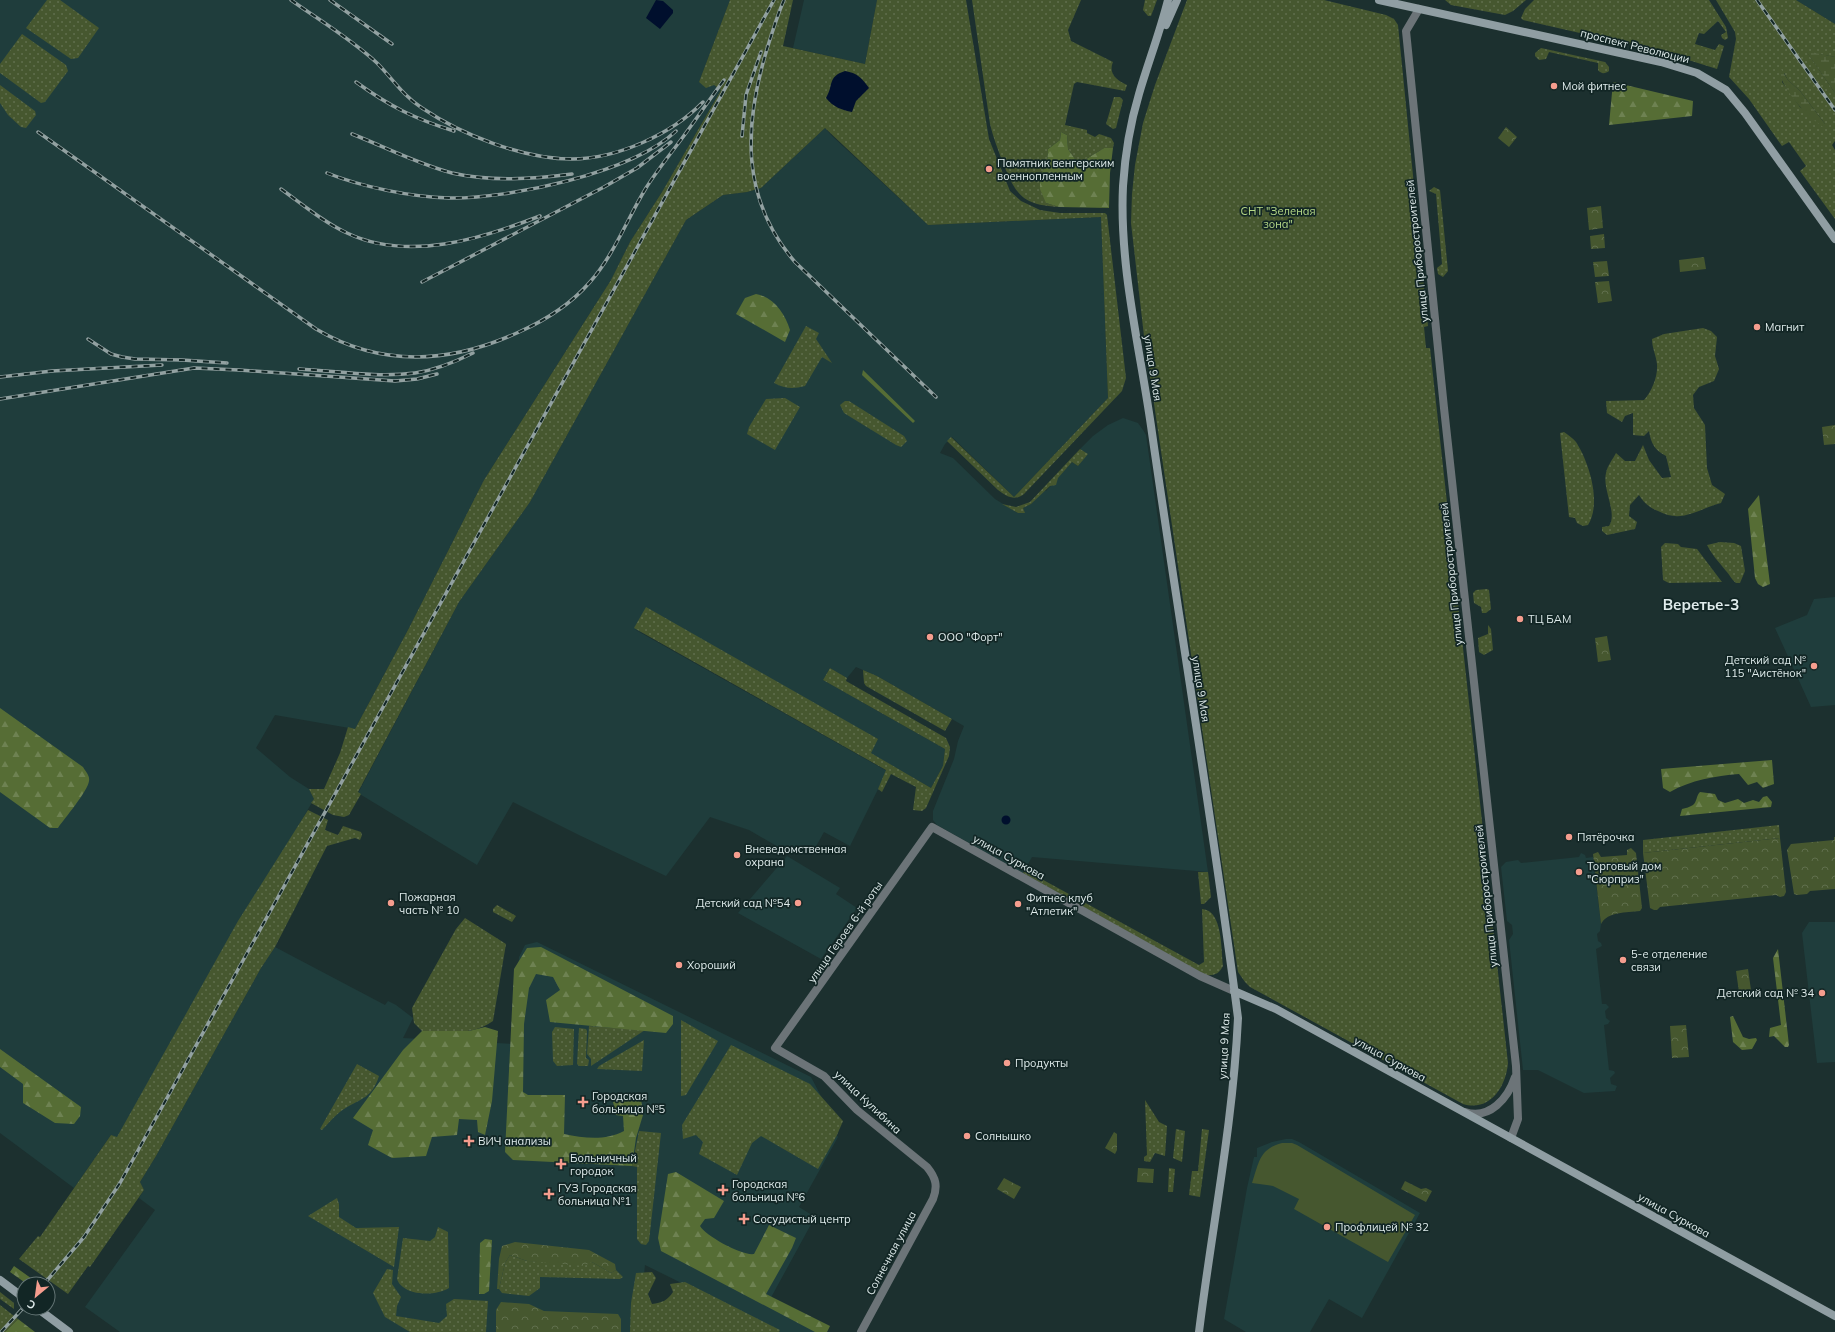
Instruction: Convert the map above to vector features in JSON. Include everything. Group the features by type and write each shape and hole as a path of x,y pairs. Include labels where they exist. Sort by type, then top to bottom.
{"main road":[{"name":"улица 9 Мая","path":"1154,51 1168,0"},
{"name":"улица 9 Мая","path":"1177,0 1154,51 1138,95 1126,161 1123,211 1131,300 1152,429 1163,516 1209,815 1238,1018 1234,1080 1199,1332"},
{"name":"проспект Революции","path":"1379,0 1675,66 1710,79 1726,90 1745,113 1835,239"},
{"name":"улица Суркова","path":"1234,991 1276,1009 1835,1316"},
{"path":"0,1280 16,1292"},
{"path":"48,1316 69,1332"}],"street":[{"name":"улица Приборостроителей","path":"1419,9 1406,31 1445,415 1516,1066 1518,1119 1511,1138"},
{"name":"улица Суркова","path":"932,827 1200,976 1234,991"},
{"name":"улица Героев 6-й роты","path":"775,1048 932,827"},
{"name":"улица Кулибина","path":"775,1048 824,1076 858,1110 927,1167 934,1175 937,1183"},
{"path":"1461,1110 1476,1114 1489,1111 1497,1106 1504,1099 1513,1084 1516,1066"},
{"name":"Солнечная улица","path":"861,1332 933,1200 937,1183"}],"shaded area":[{"path":"0,0 730,0 699,82 714,85 721,90 662,192 630,242 611,280 484,480 409,628 355,729 275,715 256,748 290,777 309,789 314,799 117,1138 111,1135 74,1188 0,1133"},
{"path":"804,0 877,0 865,64 793,48"},
{"path":"1796,0 1835,0 1835,24"},
{"path":"825,128 928,225 1101,217 1108,398 1014,497 952,437 945,444 940,453 953,458 995,499 1018,513 1024,513 1023,508 1031,504 1044,490 1046,491 1072,462 1078,466 1087,454 1080,449 1093,436 1108,425 1123,418 1138,423 1143,430 1146,435 1208,872 1032,857 1023,873 937,825 933,820 933,811 954,759 958,741 964,726 877,676 856,667 847,678 830,668 823,680 945,749 943,766 931,788 870,753 878,739 634,629 887,771 850,846 824,832 814,850 806,846 787,852 749,830 710,817 666,876 513,802 477,865 358,793 459,602 530,502 686,220 723,195 747,192 761,188"},
{"name":"Детский сад № 115 \"Аистёнок\"","path":"1835,597 1835,705 1811,707 1775,628 1807,615 1814,599"},
{"path":"1581,853 1585,855 1586,858 1593,857 1601,924 1600,931 1597,934 1598,941 1602,946 1596,949 1602,1004 1606,1004 1609,1007 1605,1011 1606,1018 1610,1021 1608,1024 1604,1025 1609,1070 1614,1071 1615,1073 1610,1078 1611,1084 1617,1086 1615,1091 1584,1093 1538,1070 1523,1070 1509,940 1513,934 1512,925 1507,921 1501,867 1506,862 1518,860 1521,863 1579,857"},
{"name":"Детский сад №54","path":"787,856 840,888 836,894 857,908 821,959 738,913"},
{"name":"Детский сад № 34","path":"1809,922 1835,922 1835,1062 1817,1063 1802,933"},
{"name":"Больничный городок","path":"537,942 811,1077 832,1117 829,1125 838,1137 799,1207 815,1217 768,1303 824,1332 726,1332 736,1310 645,1265 638,1332 120,1332 85,1307 155,1210 139,1198 144,1190 140,1182 261,968 275,947 385,1005 388,1001 396,1005 413,1018 403,1038 513,1044 519,957 525,945"},
{"name":"Профлицей № 32","path":"1292,1139 1299,1142 1420,1213 1362,1318 1329,1299 1310,1332 1246,1332 1224,1319 1247,1188 1254,1157 1257,1157 1257,1148 1272,1142"}],"green space":[{"path":"47,0 60,0 99,28 78,58 71,59 26,28"},
{"path":"730,0 793,0 783,46 865,64 877,0 966,0 989,139 1010,191 1021,201 1040,210 1060,213 1105,213 1107,215 1126,378 1122,391 1024,494 1014,498 1005,495 998,490 947,441 951,437 1014,497 1108,398 1101,217 928,225 825,128 761,188 747,192 723,195 686,220 530,502 459,602 358,792 361,794 349,815 344,817 333,815 311,803 314,799 309,789 324,789 340,753 348,727 355,729 409,628 484,480 611,280 630,242 662,192 721,90 714,85 706,88 699,82"},
{"path":"972,0 1081,0 1068,30 1071,41 1113,62 1112,70 1114,76 1127,85 1125,91 1077,82 1074,84 1065,125 1087,130 1087,133 1095,137 1099,134 1111,138 1114,143 1113,148 1104,148 1083,161 1075,159 1068,149 1067,135 1061,132 1060,140 1048,149 1046,203 1059,207 1036,204 1028,201 1012,183 1003,163 990,124"},
{"path":"1145,0 1157,0 1151,16 1148,16 1143,10"},
{"name":"СНТ \"Зеленая зона\"","path":"1187,0 1324,0 1386,15 1394,19 1398,25 1428,326 1424,327 1426,348 1430,348 1485,848 1481,849 1484,882 1488,882 1508,1063 1507,1072 1500,1089 1489,1101 1481,1104 1473,1106 1463,1104 1250,987 1238,972 1144,336 1131,223 1135,165 1143,123 1155,85"},
{"path":"1445,0 1526,0 1513,11 1505,15 1451,5"},
{"path":"1534,0 1709,0 1726,27 1728,38 1725,40 1722,38 1721,35 1726,32 1718,21 1704,34 1699,33 1695,44 1715,50 1719,44 1724,46 1717,69 1663,52 1523,20 1521,18 1525,9"},
{"path":"1716,0 1796,0 1835,24 1835,57 1807,52 1835,93 1835,141 1832,145 1835,150 1835,219 1800,171 1806,166 1789,142 1782,146 1749,99 1729,77 1736,39 1735,32","holes":["1784,73 1788,80 1800,91 1825,124 1800,107 1782,82"]},
{"path":"22,34 66,65 68,71 45,102 41,103 0,73 0,64"},
{"path":"1541,48 1605,62 1609,67 1609,71 1605,73 1600,72 1598,70 1598,63 1549,52 1546,59 1539,60 1535,56 1535,53"},
{"path":"1806,51 1835,57 1835,93"},
{"path":"1781,69 1788,80 1800,91 1825,124 1823,127 1804,111 1793,98 1780,76"},
{"path":"1613,82 1693,101 1692,116 1609,125"},
{"path":"0,85 35,111 36,115 26,128 21,127 8,115 0,103"},
{"path":"1114,97 1120,97 1123,100 1116,128 1113,129 1106,124"},
{"path":"1506,127 1517,137 1509,147 1498,138"},
{"path":"1061,132 1067,135 1068,149 1075,159 1083,161 1104,148 1113,148 1110,173 1109,208 1059,207 1046,203 1040,189 1040,175 1047,165 1048,149 1060,140"},
{"path":"1434,187 1440,190 1448,271 1443,277 1438,274 1437,268 1442,264 1436,194 1429,191"},
{"path":"1601,206 1603,228 1589,230 1587,208"},
{"path":"1604,234 1605,248 1591,249 1590,236"},
{"path":"1704,257 1706,269 1680,272 1679,260"},
{"path":"1607,261 1609,276 1595,277 1593,262"},
{"path":"1609,281 1612,301 1598,303 1595,282"},
{"path":"756,294 773,302 782,312 790,330 785,342 736,314 745,298"},
{"path":"806,326 819,333 816,339 832,363 822,357 805,386 790,388 774,383"},
{"path":"1703,328 1711,331 1717,337 1715,356 1719,369 1714,381 1699,387 1693,395 1694,408 1705,425 1707,468 1712,485 1725,494 1721,503 1690,514 1675,516 1667,515 1652,508 1639,495 1630,505 1629,516 1637,522 1635,529 1607,535 1602,531 1602,527 1609,526 1612,515 1605,480 1609,465 1616,453 1625,461 1635,461 1643,445 1649,460 1662,478 1671,477 1666,456 1654,446 1649,431 1644,436 1633,435 1633,413 1625,416 1622,422 1607,413 1606,401 1644,400 1652,388 1657,373 1657,364 1652,339 1664,334"},
{"path":"863,370 915,421 913,423 862,375"},
{"path":"785,398 800,407 775,450 747,434 749,427 766,399"},
{"path":"845,401 849,401 904,436 907,441 901,447 896,445 844,413 840,405"},
{"path":"1835,425 1835,444 1824,445 1822,427"},
{"path":"1564,432 1576,442 1581,450 1589,471 1594,494 1594,506 1588,525 1583,526 1577,523 1575,518 1569,517 1560,433"},
{"path":"1080,449 1088,454 1078,466 1072,462 1058,478 1056,485 1050,486 1031,504 1023,508 1025,513 1018,513 1002,504 1016,507 1030,502"},
{"path":"1759,495 1770,584 1763,587 1758,584 1755,578 1748,509"},
{"path":"1720,542 1734,543 1741,546 1745,571 1740,583 1736,583 1733,580 1707,545"},
{"path":"1665,543 1678,544 1681,547 1697,549 1722,582 1669,583 1663,580 1661,547"},
{"path":"1476,590 1489,590 1491,609 1486,613 1482,613 1481,607 1474,603 1473,593"},
{"path":"646,607 878,739 871,753 931,788 943,766 945,749 823,680 830,668 847,678 846,681 946,738 950,747 949,756 926,808 922,811 913,810 916,787 891,774 882,792 878,789 886,770 634,628"},
{"path":"1488,625 1491,629 1493,650 1484,655 1479,652 1478,638 1488,634"},
{"path":"1607,636 1611,660 1598,662 1595,638"},
{"path":"863,670 877,676 952,719 945,731 866,686 864,683"},
{"path":"0,708 83,767 88,776 88,786 58,828 50,828 0,792"},
{"path":"1772,760 1774,784 1763,788 1757,782 1748,785 1739,774 1703,779 1686,784 1670,792 1663,788 1661,769"},
{"path":"1700,792 1715,794 1718,800 1725,803 1738,799 1744,803 1753,800 1759,802 1763,797 1767,796 1772,802 1771,807 1680,816 1682,809 1694,804"},
{"path":"308,810 328,820 325,830 338,835 343,826 361,832 362,835 360,840 355,838 327,846 275,947 261,968 140,1182 144,1190 90,1267 88,1266 68,1294 56,1285 56,1276 43,1276 19,1259 38,1236 40,1237 111,1135 117,1137 238,921"},
{"path":"1779,825 1780,838 1643,853 1643,840"},
{"path":"1834,837 1835,889 1810,891 1807,894 1794,894 1787,850 1791,844 1834,840"},
{"path":"1780,838 1786,892 1784,896 1780,897 1776,895 1660,907 1657,910 1650,908 1643,853"},
{"path":"1631,848 1636,853 1642,908 1640,911 1613,915 1604,920 1601,924 1593,854 1598,852 1601,857 1627,855 1627,850"},
{"path":"1025,870 1199,965 1204,962 1202,909 1209,911 1214,916 1220,932 1223,966 1216,974 1205,975 1023,873"},
{"path":"1198,872 1208,872 1211,897 1204,904 1201,904"},
{"path":"497,905 516,916 512,922 493,912 493,909"},
{"path":"465,918 506,944 493,1021 485,1026 468,1031 422,1031 414,1023 412,1008 456,929"},
{"path":"541,947 673,1016 673,1024 666,1033 550,1022 546,1000 560,990 553,977 536,974 529,988 524,1024 523,1092 528,1095 565,1095 564,1134 594,1138 609,1136 624,1131 623,1116 616,1115 613,1102 634,1095 641,1098 643,1115 636,1138 632,1166 513,1160 505,1152 514,969 527,948"},
{"path":"1778,949 1788,1047 1785,1047 1774,1036 1769,1037 1770,1028 1781,1025 1773,958"},
{"path":"1748,969 1752,997 1740,999 1736,971"},
{"path":"1733,1016 1743,1037 1749,1039 1756,1038 1757,1040 1752,1049 1742,1050 1733,1042 1730,1017"},
{"path":"681,1020 718,1041 686,1095 681,1096"},
{"path":"1686,1025 1689,1057 1672,1058 1670,1026"},
{"path":"589,1026 645,1030 591,1066 591,1059 587,1054"},
{"path":"485,1027 498,1031 492,1101 485,1135 478,1132 477,1120 459,1119 457,1135 432,1137 426,1156 392,1158 368,1145 373,1130 353,1118 403,1050 422,1031 469,1031"},
{"path":"555,1027 574,1029 573,1065 557,1066 553,1061 552,1032"},
{"path":"579,1028 586,1029 587,1031 586,1058 589,1060 588,1066 579,1066 577,1064"},
{"path":"644,1040 642,1071 597,1069 599,1066"},
{"path":"731,1045 810,1084 843,1121 818,1169 761,1136 752,1143 737,1175 699,1154 703,1142 696,1135 683,1139 682,1125"},
{"path":"0,1049 81,1107 80,1116 74,1124 55,1123 23,1103 23,1084 0,1067"},
{"path":"357,1064 379,1076 373,1089 366,1097 341,1111 322,1130 320,1129"},
{"path":"1145,1100 1159,1122 1167,1126 1165,1156 1155,1153 1150,1162 1144,1161 1144,1157 1147,1155"},
{"path":"1176,1129 1185,1131 1182,1162 1173,1158"},
{"path":"1202,1129 1209,1130 1200,1197 1189,1195 1192,1171 1198,1171"},
{"path":"639,1131 661,1133 649,1241 646,1245 641,1244 637,1239 637,1167 632,1166"},
{"path":"1114,1132 1117,1134 1117,1150 1115,1154 1105,1148"},
{"path":"1282,1143 1292,1143 1297,1145 1415,1215 1388,1262 1294,1209 1299,1199 1273,1186 1252,1183 1264,1153 1274,1146"},
{"path":"1138,1168 1154,1169 1153,1183 1137,1182"},
{"path":"1169,1168 1175,1169 1173,1192 1168,1192"},
{"path":"676,1172 724,1201 714,1218 705,1219 700,1226 709,1235 733,1249 748,1254 754,1254 769,1225 796,1238 766,1294 830,1326 827,1332 815,1332 661,1251 658,1238 668,1174"},
{"path":"1004,1178 1021,1187 1014,1199 997,1189"},
{"path":"1405,1181 1421,1189 1426,1188 1432,1191 1426,1202 1401,1189"},
{"path":"337,1198 339,1204 339,1217 356,1228 399,1227 394,1267 308,1216"},
{"path":"438,1227 448,1232 449,1288 439,1292 426,1294 408,1290 401,1285 397,1279 403,1238 430,1241 435,1237"},
{"path":"485,1239 492,1240 489,1291 484,1294 479,1294 480,1243"},
{"path":"515,1242 589,1250 615,1264 616,1270 611,1273 592,1262 584,1266 527,1261 510,1255 505,1263 499,1289 497,1289 499,1259 502,1246"},
{"path":"510,1255 527,1261 592,1262 611,1273 616,1270 623,1277 620,1279 540,1277 540,1288 529,1296 502,1293 499,1289 505,1263"},
{"path":"14,1266 28,1276 16,1276 10,1272"},
{"path":"387,1269 393,1270 392,1284 401,1297 397,1306 396,1316 439,1323 447,1316 446,1304 454,1299 488,1301 486,1332 410,1332 385,1317 373,1293"},
{"path":"652,1272 656,1278 648,1294 652,1304 662,1302 669,1297 673,1292 670,1284 685,1282 780,1330 779,1332 630,1332 631,1303 636,1273"},
{"path":"0,1292 14,1303 14,1309 0,1299"},
{"path":"501,1302 529,1304 544,1311 618,1314 621,1319 621,1332 496,1332 496,1310"},
{"path":"0,1305 18,1319 5,1332 0,1332"},
{"path":"18,1319 35,1332 5,1332"}],"water":[{"path":"656,0 663,1 673,10 673,13 660,29 646,18"},
{"path":"845,71 859,76 869,88 856,101 852,112 838,108 826,98 833,79 839,73"},
{"path":"1004,816 1008,816 1010,820 1008,824 1004,824 1002,822 1002,818"}],"railway":[{"path":"291,0 367,54 409,98 422,108 438,118 474,136 494,144 534,155 572,159 607,155 660,134 690,114 703,102"},
{"path":"330,0 392,44"},
{"path":"51,1276 84,1237 120,1183 774,0"},
{"path":"784,0 759,77 751,133 752,160 756,187 764,212 777,238 795,262 936,397"},
{"path":"1757,0 1835,110"},
{"path":"742,136 746,95 761,52"},
{"path":"38,132 316,329 341,342 366,350 392,355 417,357 443,355 468,350 519,332 558,311 583,290 606,260 639,200 662,164 724,80"},
{"path":"356,82 391,105 427,122 454,131"},
{"path":"327,173 355,183 419,196 449,198 504,194 568,181 601,171 656,146 676,131"},
{"path":"352,134 427,165 467,176 512,179 572,174"},
{"path":"422,282 604,187 637,168 671,142"},
{"path":"281,189 338,229 370,242 395,246 444,244 469,239 517,225 540,216"},
{"path":"88,339 111,354 122,357 135,359 227,363"},
{"path":"299,369 386,375 415,373 437,368 473,353"},
{"path":"0,377 52,371 162,365"},
{"path":"0,399 194,368 395,381 417,379 437,374"},
{"path":"1,1332 16,1316"}],"place":[{"name":"Мой фитнес","path":"1554,86"},
{"name":"Памятник венгерским военнопленным","path":"989,169"},
{"name":"Магнит","path":"1757,327"},
{"name":"ТЦ БАМ","path":"1520,619"},
{"name":"ООО \"Форт\"","path":"930,637"},
{"name":"Детский сад № 115 \"Аистёнок\"","path":"1814,666"},
{"name":"Пятёрочка","path":"1569,837"},
{"name":"Вневедомственная охрана","path":"737,855"},
{"name":"Торговый дом \"Сюрприз\"","path":"1579,872"},
{"name":"Пожарная часть № 10","path":"391,903"},
{"name":"Детский сад №54","path":"798,903"},
{"name":"Фитнес клуб \"Атлетик\"","path":"1018,904"},
{"name":"5-е отделение связи","path":"1623,960"},
{"name":"Хороший","path":"679,965"},
{"name":"Детский сад № 34","path":"1822,993"},
{"name":"Продукты","path":"1007,1063"},
{"name":"Городская больница №5","path":"583,1102"},
{"name":"Солнышко","path":"967,1136"},
{"name":"ВИЧ анализы","path":"469,1141"},
{"name":"Больничный городок","path":"561,1164"},
{"name":"Городская больница №6","path":"723,1190"},
{"name":"ГУЗ Городская больница №1","path":"549,1194"},
{"name":"Сосудистый центр","path":"744,1219"},
{"name":"Профлицей № 32","path":"1327,1227"}],"district":[{"name":"Веретье-3","path":"1701,605"}]}
